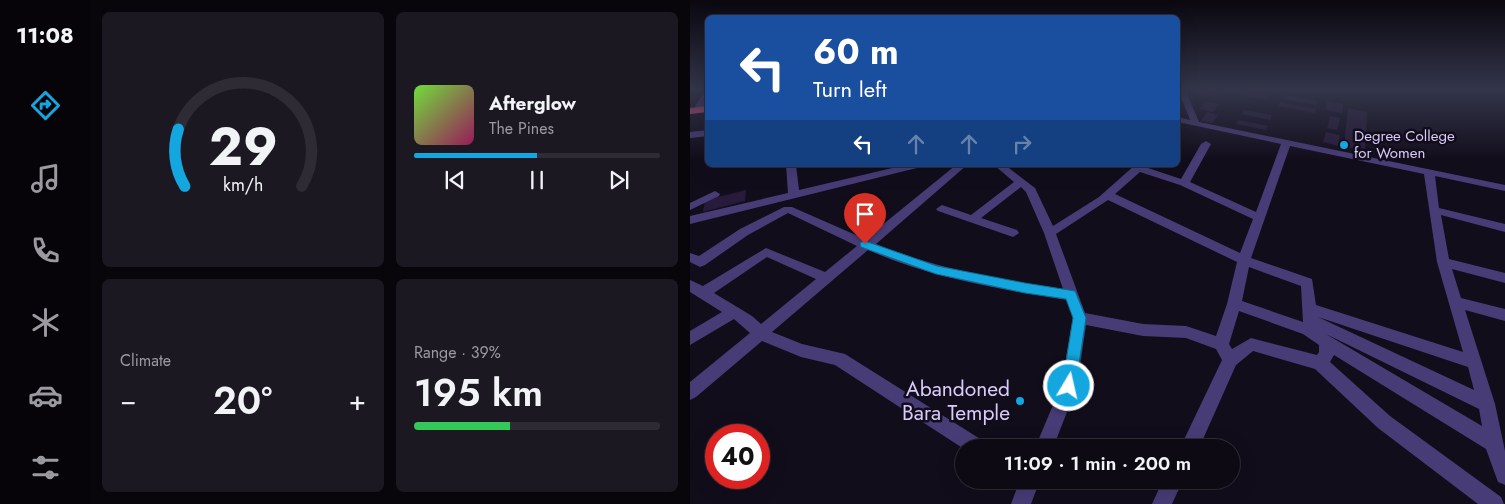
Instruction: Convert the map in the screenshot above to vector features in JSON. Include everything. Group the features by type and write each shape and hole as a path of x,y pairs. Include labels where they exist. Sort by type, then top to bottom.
{"street":[{"path":"1191,113 1196,124"},
{"path":"1180,121 1505,188"},
{"path":"690,135 705,132"},
{"path":"1221,344 1234,304 1244,260 1287,142"},
{"path":"1184,183 1206,144"},
{"path":"791,167 794,195"},
{"path":"690,220 909,167"},
{"path":"690,392 762,334 865,244 960,167"},
{"path":"1002,167 1031,190 1050,233 1080,318 1069,386 1048,439"},
{"path":"1050,233 1107,196 1139,167"},
{"path":"1143,167 1184,183 1258,218"},
{"path":"1429,172 1443,262 1487,404 1493,443 1505,475"},
{"path":"973,220 1021,182"},
{"path":"692,203 715,194"},
{"path":"1107,196 1244,260 1307,283 1309,319 1326,342 1493,443"},
{"path":"690,257 700,262 744,232 788,209 865,244 936,270 1071,295"},
{"path":"942,209 1013,233"},
{"path":"1434,210 1505,228"},
{"path":"704,293 766,252 826,278"},
{"path":"1443,262 1505,278"},
{"path":"690,285 747,320 762,334 800,350 839,359 965,439"},
{"path":"1456,302 1505,315"},
{"path":"1234,304 1309,319 1474,362"},
{"path":"690,339 733,312"},
{"path":"1080,318 1143,330 1186,332 1221,344 1230,360"},
{"path":"1309,319 1487,404"},
{"path":"1320,363 1327,353 1326,342"},
{"path":"1193,439 1230,360 1251,344 1320,363 1384,422 1494,504"},
{"path":"1020,504 1026,489"},
{"path":"1162,504 1169,489"}],"building":[{"path":"1207,113 1218,115 1212,123 1201,121"},
{"path":"1258,113 1272,115 1270,120 1242,114"},
{"path":"1348,113 1367,113 1365,151 1344,147"},
{"path":"1330,116 1340,118 1337,130 1327,128"},
{"path":"1238,120 1268,126 1266,130 1236,124"},
{"path":"1326,132 1340,135 1338,146 1323,142"},
{"path":"746,190 745,201 703,212 705,200"}],"place":[{"name":"Degree College for Women","path":"1344,145"},
{"name":"Abandoned Bara Temple","path":"1020,401"}],"route":[{"path":"865,244 936,270 1071,295 1080,318 1069,386"}]}
